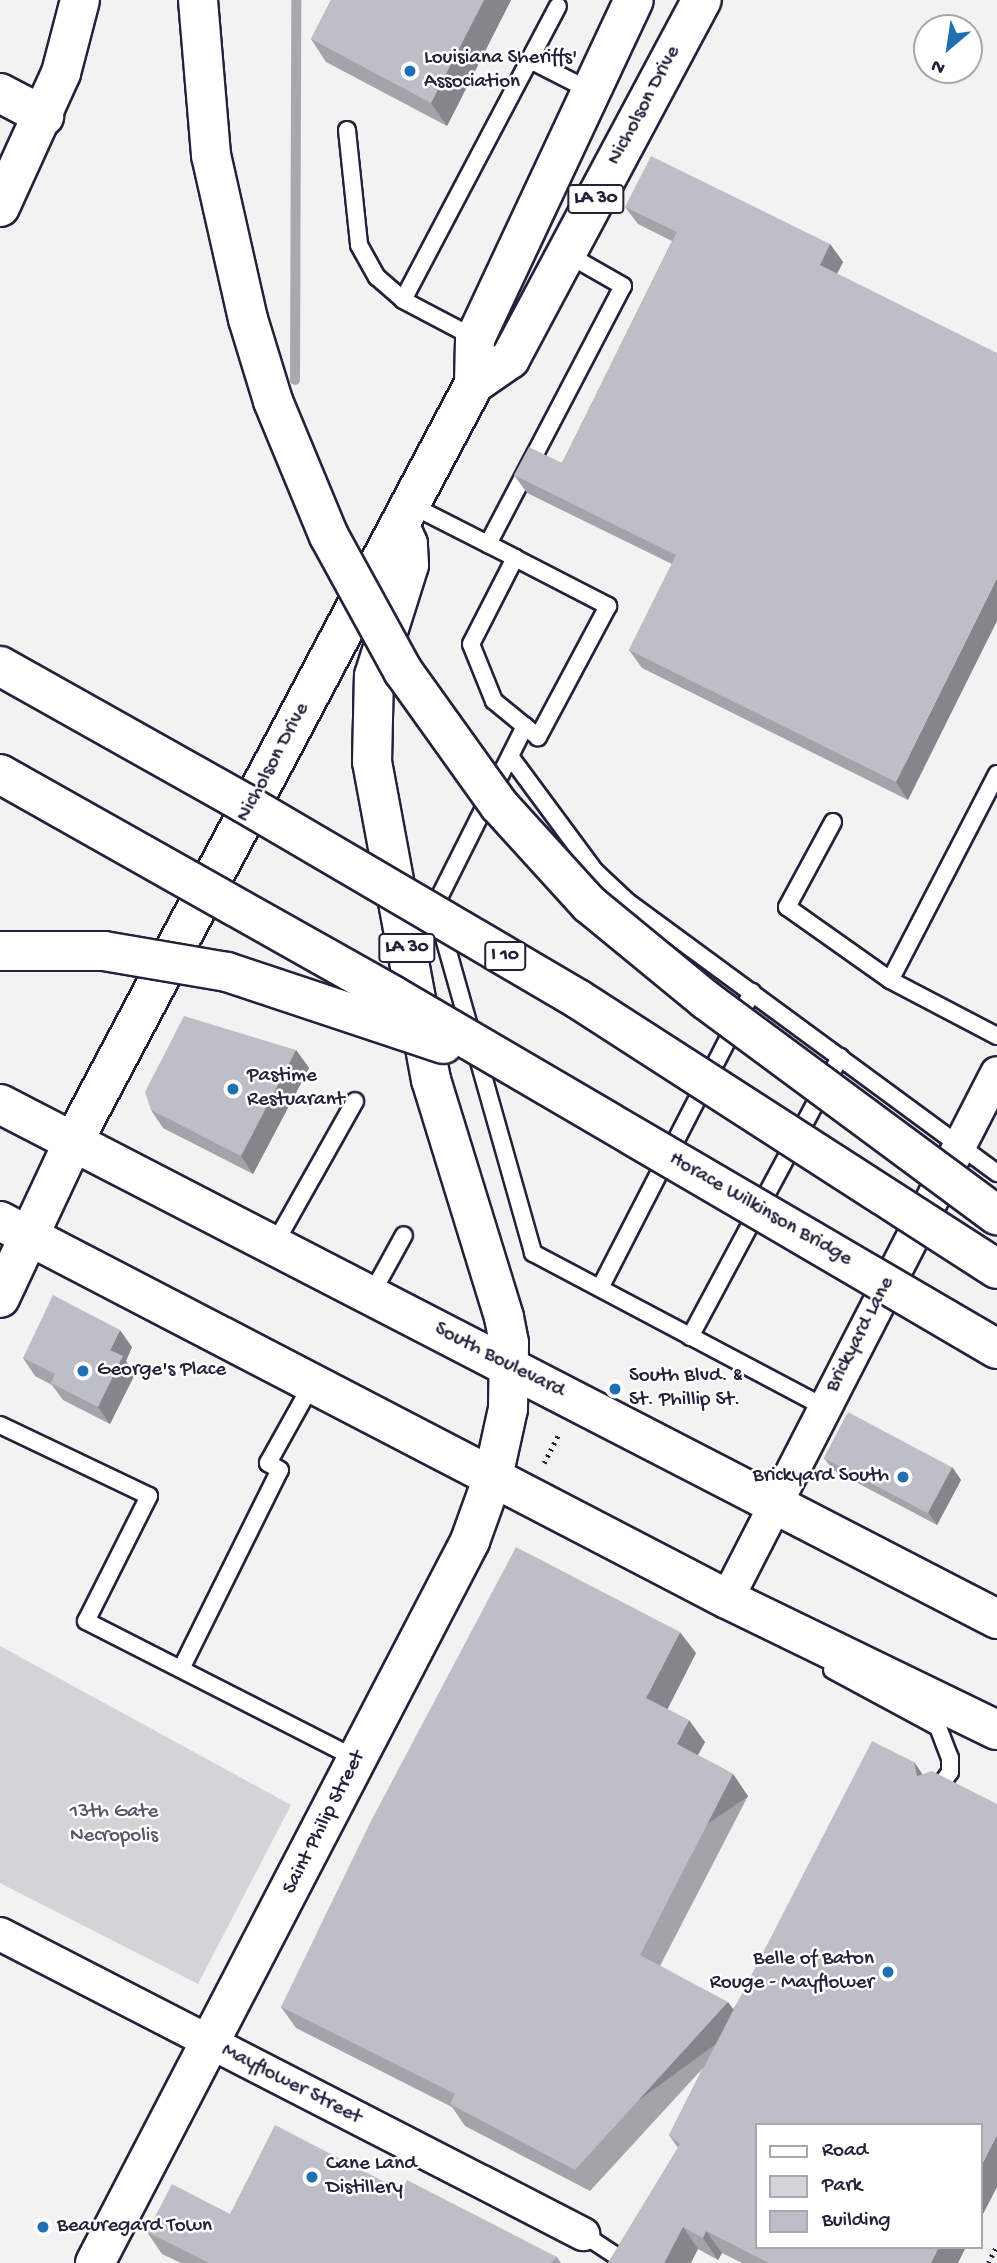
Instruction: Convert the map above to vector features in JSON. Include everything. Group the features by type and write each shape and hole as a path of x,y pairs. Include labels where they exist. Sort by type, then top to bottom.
{"main road":[{"path":"0,207 44,116 61,73 80,0"},
{"path":"198,0 211,155 248,319 273,401 329,536 402,671 499,805 589,904 706,1000 997,1215"},
{"name":"Nicholson Drive","path":"474,384 510,359 702,0"},
{"name":"Nicholson Drive","path":"0,1297 15,1229 74,1142 474,384 475,339 628,2"},
{"path":"0,93 44,116"},
{"name":"LA 30","path":"406,515 409,565 374,676 372,762 431,1080 501,1304 509,1367"},
{"name":"I 10","path":"0,666 244,803 578,999 997,1269"},
{"path":"0,775 524,1072"},
{"path":"0,951 104,951 228,972 524,1072"},
{"name":"Horace Wilkinson Bridge","path":"524,1072 997,1349"},
{"name":"South Boulevard","path":"0,1104 997,1619"},
{"path":"15,1229 727,1598 997,1730"},
{"name":"Saint Philip Street","path":"95,2263 470,1541 493,1476 508,1409 509,1367"}],"street":[{"name":"Brickyard Lane","path":"727,1598 997,1073"},
{"name":"Mayflower Street","path":"0,1934 583,2234"}],"lane":[{"path":"403,300 558,6"},
{"path":"530,60 589,90"},
{"path":"347,130 359,245 377,277 403,300 475,339"},
{"path":"488,544 623,286 566,254"},
{"path":"406,515 488,544 608,606 538,737 494,701 471,644 515,558"},
{"path":"525,726 512,760 435,906 533,1253 824,1407"},
{"path":"512,760 595,871 628,902 997,1173"},
{"path":"890,980 997,774"},
{"path":"833,822 787,907 890,980 997,1037"},
{"path":"600,1288 751,992"},
{"path":"691,1337 840,1057"},
{"path":"274,1245 355,1101"},
{"path":"371,1296 404,1235"},
{"path":"181,1669 280,1470 268,1463 312,1384"},
{"path":"0,1425 149,1496 86,1621 358,1759"},
{"path":"727,1598 766,1635 938,1727 950,1758 950,1772 938,1788"},
{"path":"583,2234 627,2263"}],"path":[{"path":"541,1468 564,1425"},
{"path":"988,2263 997,2245"}],"green space":[{"name":"13th Gate Necropolis","path":"0,1646 291,1805 198,1984 0,1883"}],"building":[{"name":"Louisiana Sheriffs' Association","path":"331,0 484,0 431,103 311,39"},
{"path":"651,156 830,244 820,265 997,353 997,578 896,782 629,650 676,555 514,475 529,447 562,463 677,232 625,207"},
{"name":"Pastime Restuarant","path":"184,1016 296,1050 241,1156 151,1110 145,1092"},
{"name":"George's Place","path":"53,1295 120,1330 110,1350 123,1356 98,1407 51,1383 55,1374 23,1358"},
{"name":"Brickyard South","path":"848,1412 952,1467 928,1513 824,1458"},
{"path":"516,1547 680,1632 646,1698 689,1720 677,1744 733,1774 640,1955 728,2002 575,2170 450,2104 455,2094 281,2007 371,1821"},
{"name":"Belle of Baton Rouge - Mayflower","path":"872,1741 914,1762 917,1776 932,1771 997,1804 997,2135 983,2162 983,2123 755,2123 755,2249 938,2249 931,2263 769,2263 706,2231 703,2238 683,2227 664,2263 608,2263 680,2144 669,2135"},
{"path":"275,2125 402,2191 407,2180 557,2257 551,2263 209,2263 147,2232 172,2184 230,2214"}],"waterway":[{"path":"295,380 296,0"}],"place":[{"name":"Louisiana Sheriffs' Association","path":"410,71"},
{"name":"Pastime Restuarant","path":"233,1089"},
{"name":"George's Place","path":"83,1371"},
{"name":"South Blvd. & St. Phillip St.","path":"615,1389"},
{"name":"Brickyard South","path":"903,1477"},
{"name":"Belle of Baton Rouge - Mayflower","path":"888,1972"},
{"name":"Cane Land Distillery","path":"312,2177"},
{"name":"Beauregard Town","path":"43,2227"}]}
